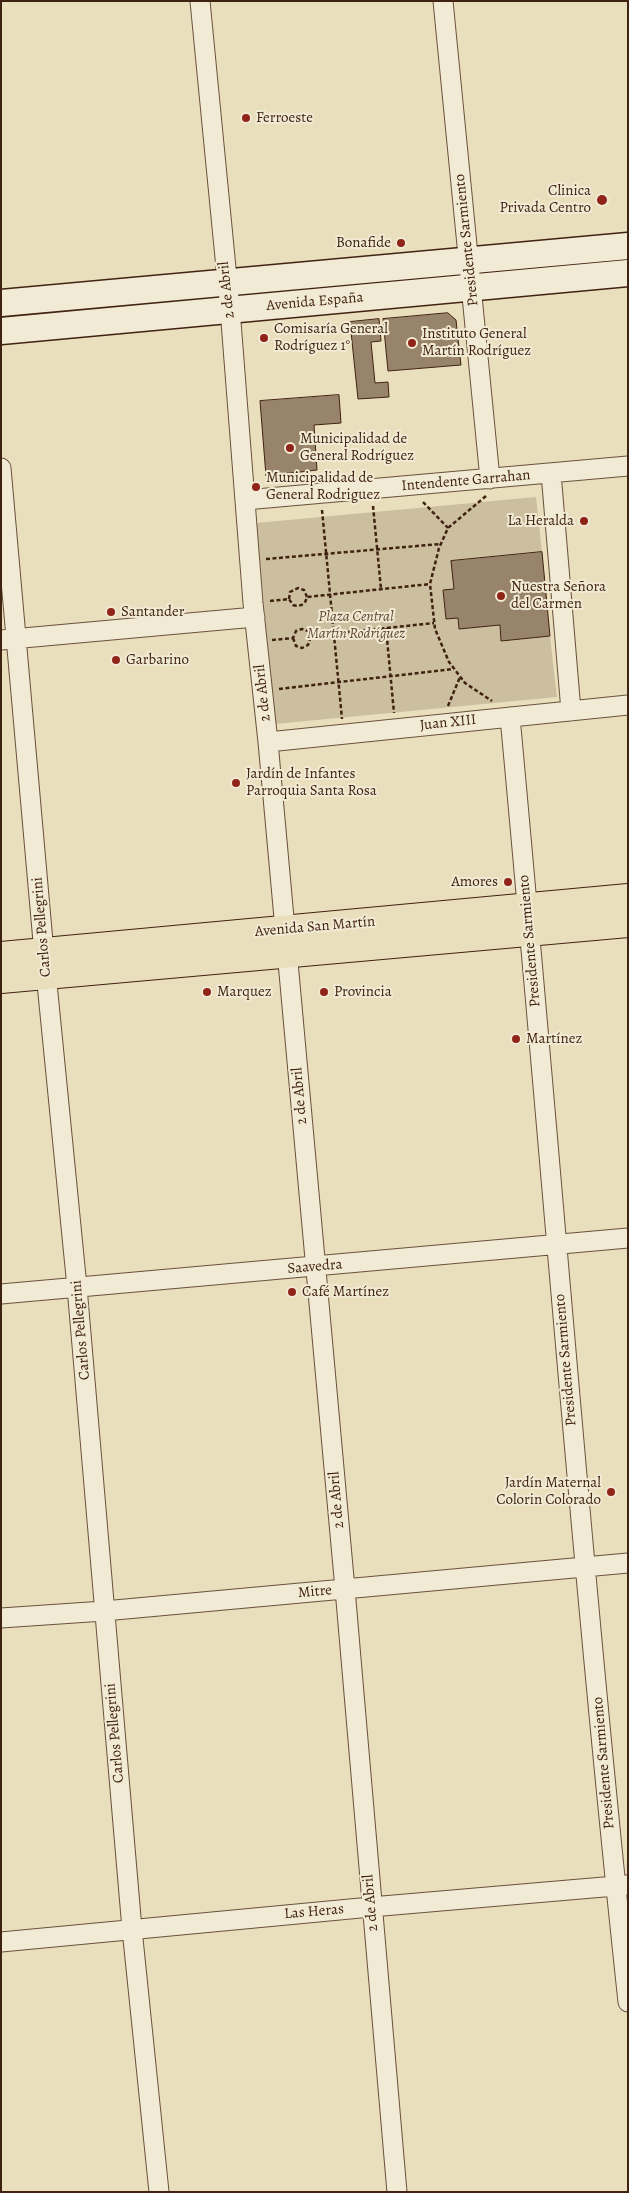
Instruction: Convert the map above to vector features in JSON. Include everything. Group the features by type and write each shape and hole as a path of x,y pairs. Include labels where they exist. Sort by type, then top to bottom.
{"main road":[{"name":"Avenida España","path":"1,303 628,246"},
{"name":"Avenida España","path":"1,331 628,273"},
{"name":"Avenida San Martín","path":"529,920 628,898"},
{"name":"Avenida San Martín","path":"1,979 45,964 285,941 529,920 628,923"},
{"name":"Avenida San Martín","path":"1,956 45,964"}],"street":[{"name":"2 de Abril","path":"200,1 230,310 254,610 268,742 345,1589 397,2192"},
{"name":"Presidente Sarmiento","path":"443,1 490,479"},
{"name":"Intendente Garrahan","path":"245,500 628,466"},
{"name":"Carlos Pellegrini","path":"1,468 10,639 77,1286 132,1930 159,2192"},
{"path":"551,473 571,711"},
{"path":"10,639 254,610"},
{"name":"Juan XIII","path":"268,742 628,705"},
{"name":"Presidente Sarmiento","path":"510,717 586,1567 622,1886 628,2002"},
{"name":"Saavedra","path":"1,1294 556,1246 628,1238"},
{"name":"Mitre","path":"1,1618 104,1611 628,1563"},
{"name":"Las Heras","path":"1,1942 371,1907 622,1886"}],"path":[{"path":"490,479 491,493 448,528 441,544 430,584 434,623 448,662 465,683 489,700 509,709 510,717"},
{"path":"408,486 448,528"},
{"path":"371,489 381,589"},
{"path":"320,494 343,734"},
{"path":"250,560 441,544"},
{"path":"307,597 430,584"},
{"path":"298,588 304,590 307,597 305,603 299,606 293,605 289,599 290,592 298,588"},
{"path":"254,610 289,599"},
{"path":"311,636 434,623"},
{"path":"386,628 396,729"},
{"path":"302,629 308,631 311,636 308,645 302,648 296,646 293,638 296,632 302,629"},
{"path":"257,642 293,638"},
{"path":"262,691 454,669"},
{"path":"440,724 460,677"}],"green space":[{"name":"Plaza Central Martín Rodríguez","path":"536,497 542,552 452,561 454,589 443,591 446,619 458,618 459,629 500,625 501,640 550,636 557,697 275,724 256,523"}],"building":[{"path":"448,313 456,320 461,365 388,371 383,319"},
{"path":"379,319 381,341 371,342 375,383 388,382 389,397 358,399 350,322"},
{"name":"Municipalidad de General Rodríguez","path":"339,395 341,423 314,425 317,470 266,476 260,401"},
{"path":"542,552 550,636 501,641 500,625 459,629 458,618 446,619 443,590 454,589 451,561"}],"place":[{"name":"Ferroeste","path":"246,118"},
{"name":"Clinica Privada Centro","path":"602,200"},
{"name":"Bonafide","path":"401,243"},
{"name":"Comisaría General Rodríguez 1°","path":"264,338"},
{"name":"Instituto General Martín Rodríguez","path":"412,343"},
{"name":"Municipalidad de General Rodríguez","path":"290,448"},
{"name":"Municipalidad de General Rodriguez","path":"256,487"},
{"name":"La Heralda","path":"584,521"},
{"name":"Nuestra Señora del Carmen","path":"501,596"},
{"name":"Santander","path":"111,612"},
{"name":"Garbarino","path":"116,660"},
{"name":"Jardín de Infantes Parroquia Santa Rosa","path":"236,783"},
{"name":"Amores","path":"508,882"},
{"name":"Marquez","path":"207,992"},
{"name":"Provincia","path":"324,992"},
{"name":"Martínez","path":"516,1039"},
{"name":"Café Martínez","path":"292,1292"},
{"name":"Jardín Maternal Colorin Colorado","path":"611,1492"}]}
